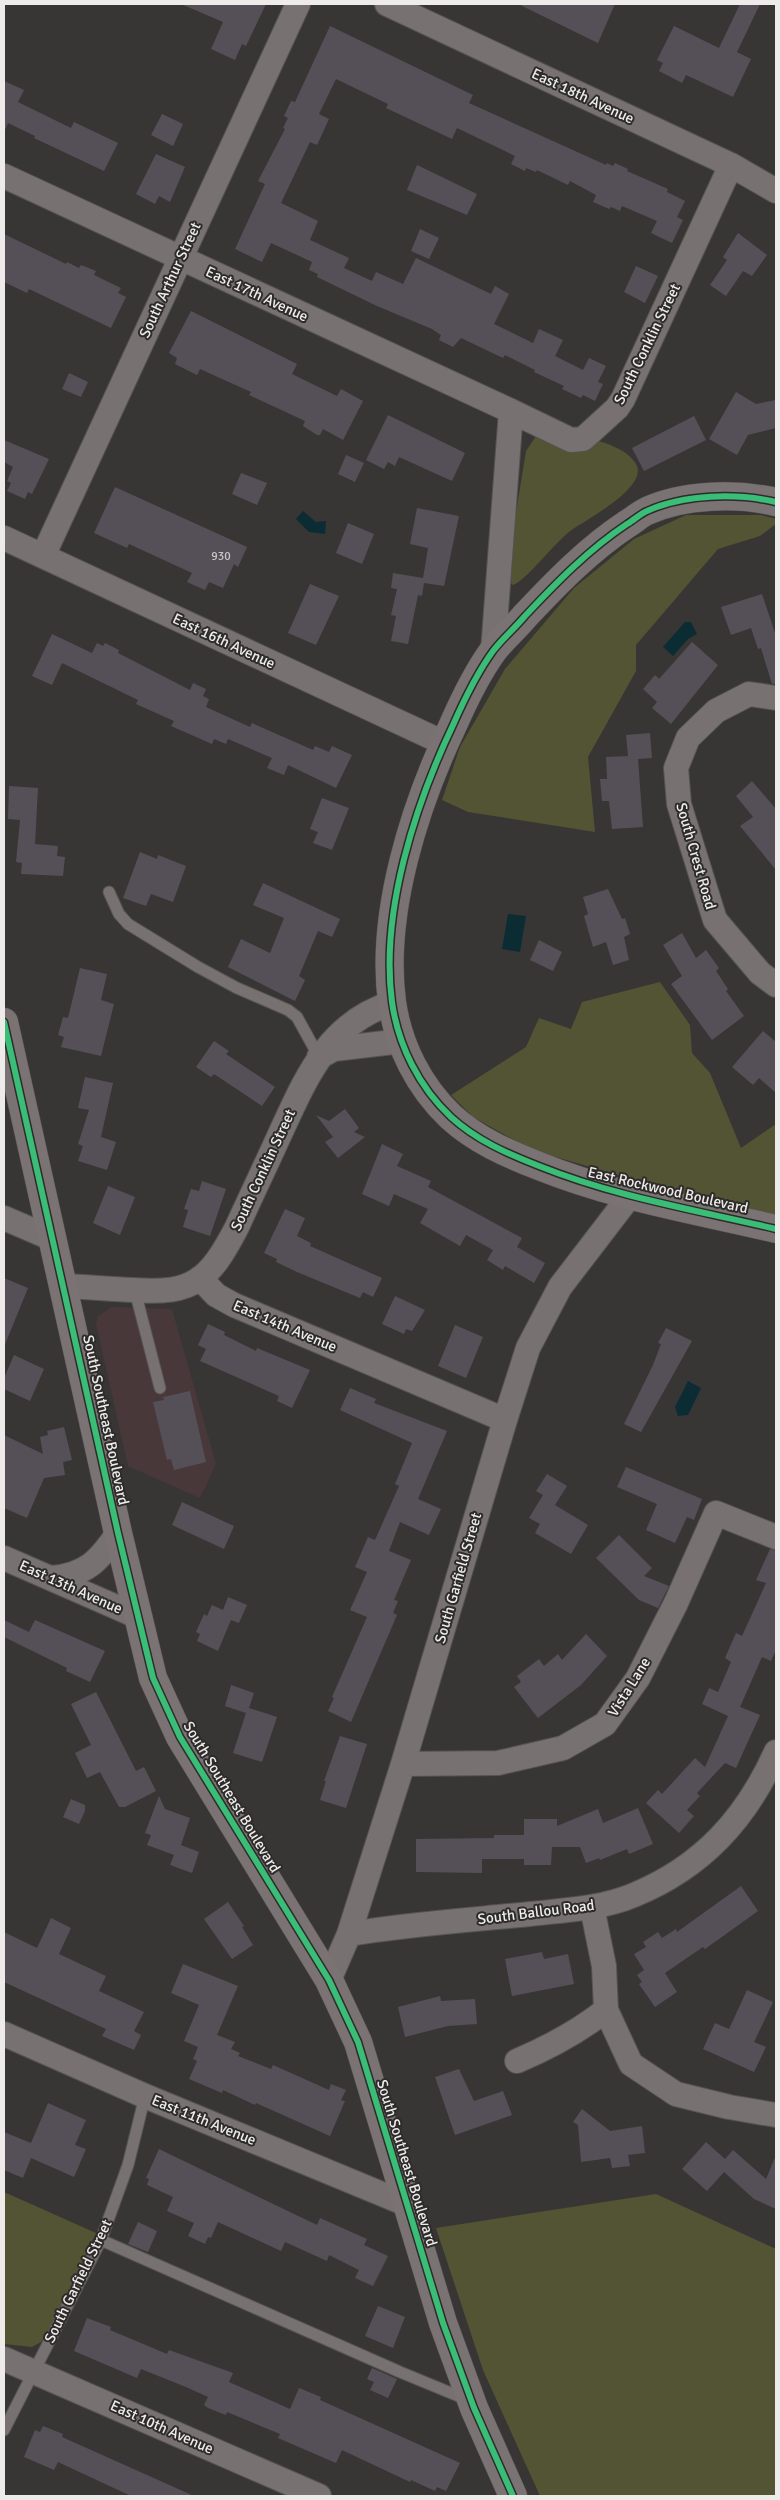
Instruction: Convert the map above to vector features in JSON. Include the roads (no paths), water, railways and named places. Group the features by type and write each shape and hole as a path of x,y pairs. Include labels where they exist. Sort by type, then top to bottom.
{"street":[{"name":"South Arthur Street","path":"43,556 298,4"},
{"name":"East 18th Avenue","path":"387,4 731,165 776,192"},
{"name":"South Conklin Street","path":"511,411 571,440 578,440 583,439 616,408 627,390 731,165"},
{"name":"East 17th Avenue","path":"4,176 511,411"},
{"path":"493,651 511,411"},
{"name":"East Rockwood Boulevard","path":"776,502 760,498 699,496 647,511 606,538 563,575 493,651 464,700 444,743 418,809 401,876 391,947 392,1003 402,1041 428,1092 452,1118 469,1131 530,1162 574,1180 629,1196 776,1229"},
{"name":"East 16th Avenue","path":"4,538 444,743"},
{"name":"South Crest Road","path":"768,979 715,920 679,804 676,768 688,738 716,711 749,694 776,698"},
{"name":"South Conklin Street","path":"200,1278 218,1260 230,1240 307,1077 319,1057 348,1028 375,1009 392,1003"},
{"name":"South Southeast Boulevard","path":"4,1022 118,1533 153,1678 180,1736 329,1980 358,2042 443,2323 472,2402 513,2496"},
{"path":"319,1057 334,1049 402,1041"},
{"name":"South Garfield Street","path":"329,1980 349,1934 403,1764 528,1348 560,1287 629,1196"},
{"path":"4,1218 53,1239"},
{"path":"64,1286 170,1292 187,1286 200,1278"},
{"name":"East 14th Avenue","path":"200,1278 216,1295 234,1305 505,1420"},
{"name":"Vista Lane","path":"403,1764 498,1763 563,1748 605,1724 638,1678 676,1603 716,1513 776,1537"},
{"path":"51,1578 69,1577 86,1569 102,1556 118,1533"},
{"name":"East 13th Avenue","path":"4,1558 139,1617"},
{"name":"South Ballou Road","path":"349,1934 592,1907 633,1896 681,1872 733,1826 755,1794 776,1752"},
{"path":"592,1907 604,1966 606,2010 631,2064 676,2094 729,2107 776,2115"},
{"path":"518,2061 557,2044 580,2030 606,2010"},
{"name":"East 11th Avenue","path":"4,2034 145,2096 406,2204"},
{"name":"East 10th Avenue","path":"4,2359 319,2496"}],"lane":[{"path":"109,892 119,914 128,924 198,967 297,1017 319,1057"},
{"path":"135,1291 160,1388"},
{"name":"South Garfield Street","path":"4,2430 101,2240 128,2165 145,2096"},
{"path":"101,2240 472,2402"}],"water":[{"path":"303,511 316,522 326,521 325,534 309,532 296,519"},
{"path":"685,622 691,622 697,634 688,639 673,656 663,647"},
{"path":"508,914 526,916 520,952 502,949"},
{"path":"688,1381 701,1388 688,1415 678,1416 675,1407"}]}
